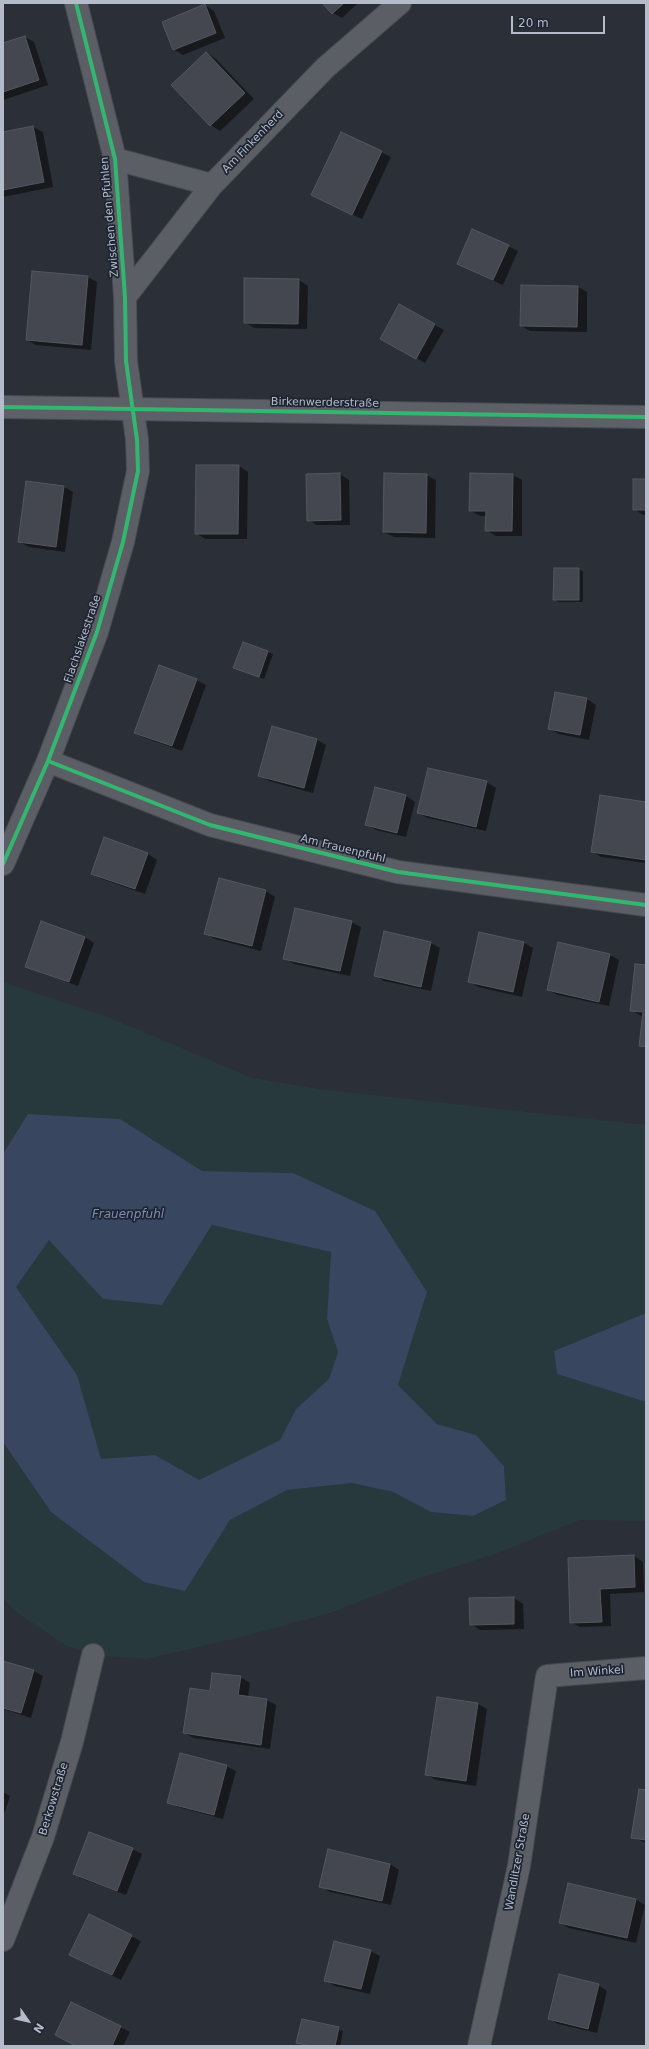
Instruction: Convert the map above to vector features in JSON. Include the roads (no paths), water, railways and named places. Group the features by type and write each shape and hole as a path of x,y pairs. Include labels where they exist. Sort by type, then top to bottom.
{"main road":[{"name":"Birkenwerderstraße","path":"3,407 646,417"}],"street":[{"name":"Zwischen den Pfuhlen","path":"76,3 115,159 125,297 126,361 132,409"},
{"name":"Am Finkenherd","path":"125,297 212,185 325,68 400,3"},
{"path":"115,159 212,185"},
{"name":"Flachslakestraße","path":"3,864 48,761 96,632 123,542 138,471 137,440 132,409"},
{"name":"Am Frauenpfuhl","path":"48,761 210,825 398,872 646,905"},
{"name":"Berkowstraße","path":"3,1940 43,1837 72,1742 93,1655"},
{"name":"Im Winkel","path":"547,1676 646,1668"},
{"name":"Wandlitzer Straße","path":"479,2046 519,1866 547,1676"}],"water":[{"name":"Frauenpfuhl","path":"28,1114 120,1119 202,1171 293,1173 375,1211 427,1292 398,1385 437,1424 476,1435 504,1466 506,1500 473,1516 431,1512 393,1492 352,1483 287,1490 230,1520 185,1591 144,1582 51,1512 3,1442 3,1154","holes":["212,1225 331,1252 327,1319 338,1352 329,1379 296,1409 280,1440 199,1480 155,1455 101,1459 77,1375 16,1287 49,1240 103,1299 162,1305"]},
{"path":"646,1313 646,1402 557,1374 554,1351"}]}
